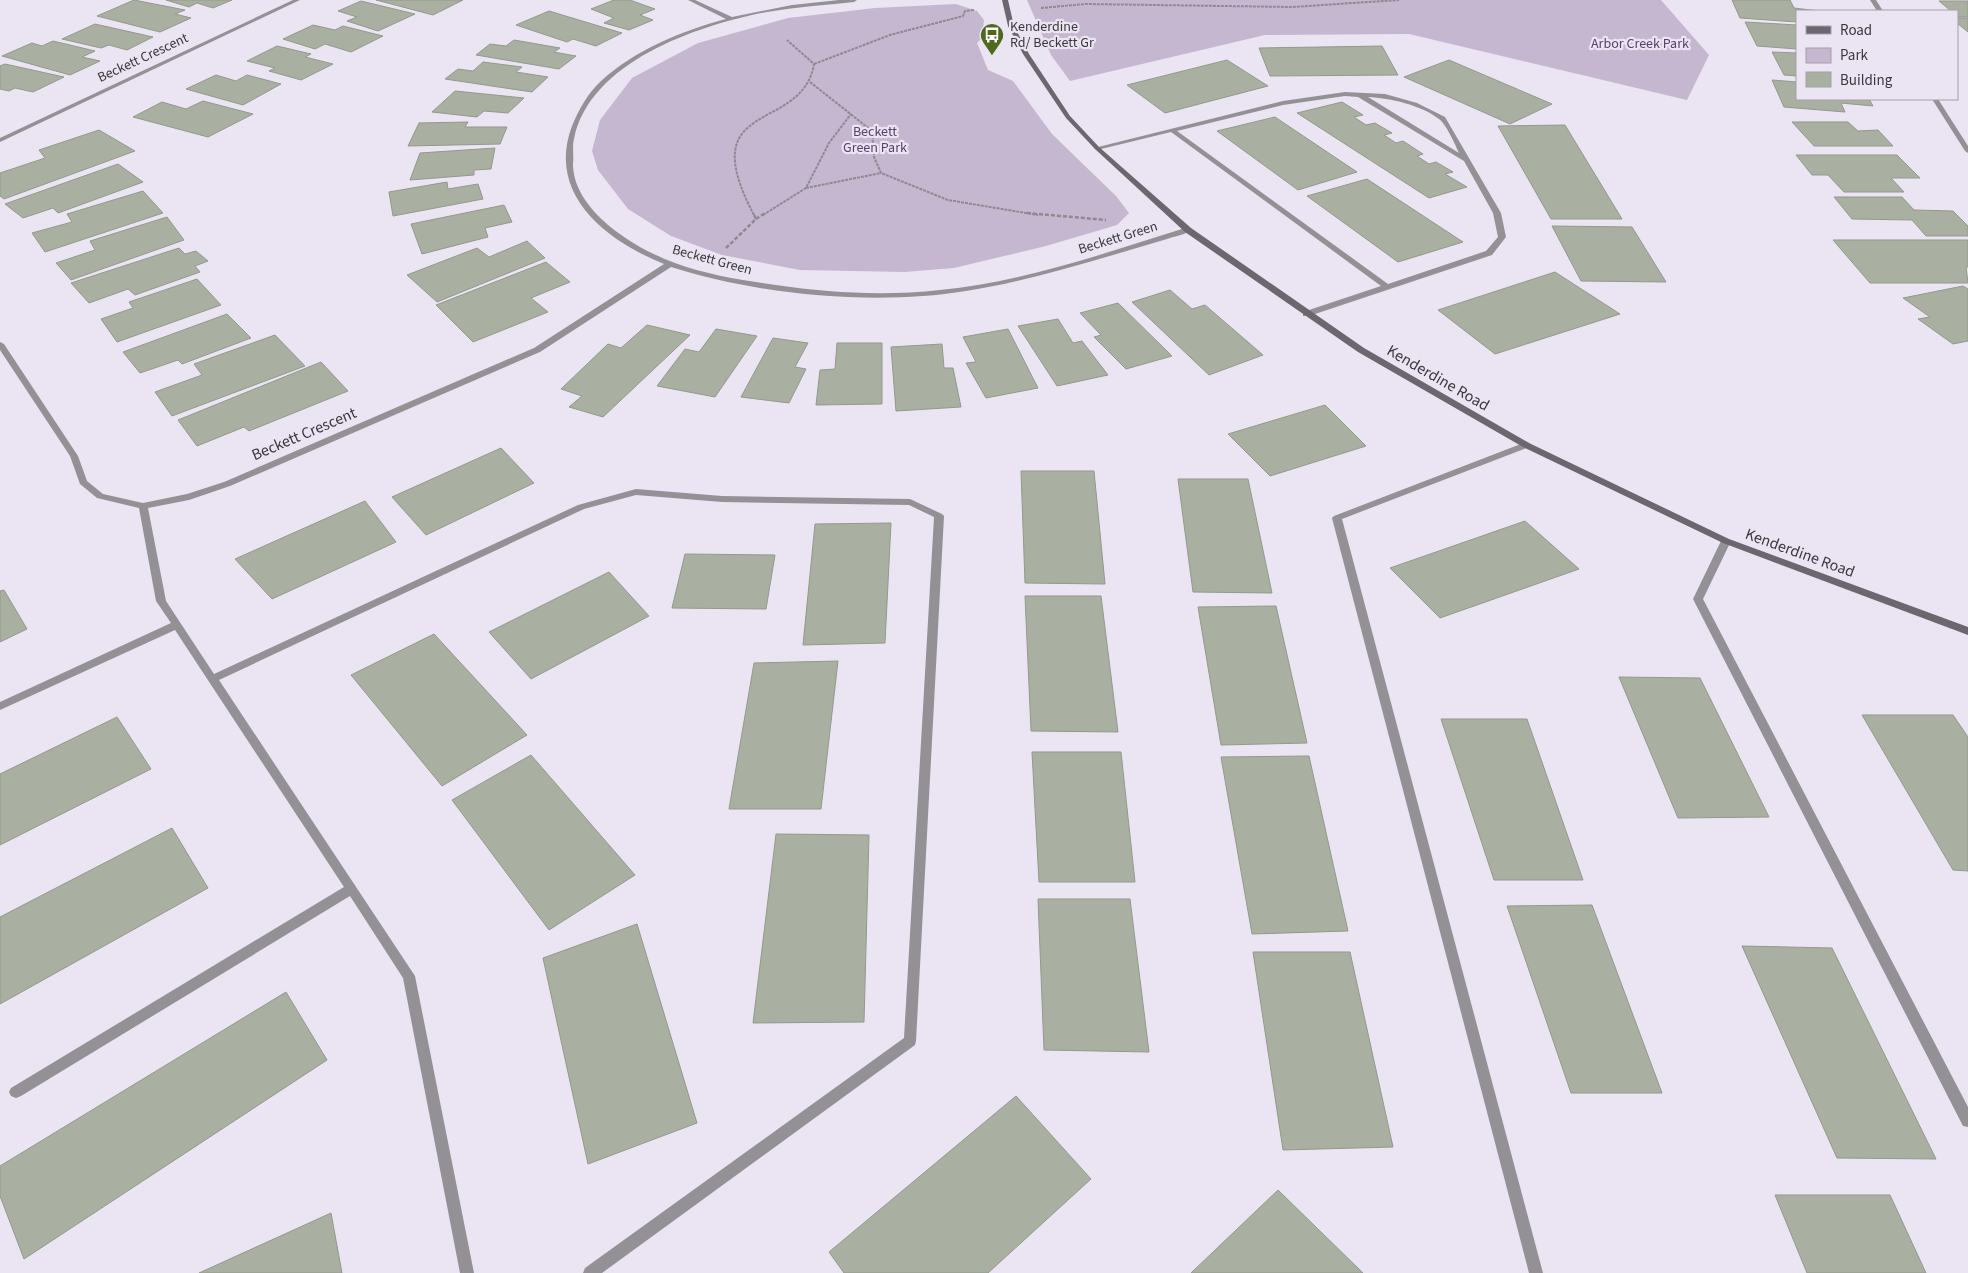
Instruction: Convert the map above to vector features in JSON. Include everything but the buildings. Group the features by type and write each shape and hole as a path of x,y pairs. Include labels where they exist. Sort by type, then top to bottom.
{"street":[{"name":"Beckett Crescent","path":"0,140 297,0"},
{"path":"691,0 732,19"},
{"name":"Beckett Green","path":"854,0 759,12 732,19 678,36 641,54 605,78 587,100 575,125 568,157 571,179 582,200 599,221 620,238 670,264 701,273 802,292 858,296 963,290 1068,267 1188,230"},
{"name":"Kenderdine Road","path":"1005,0 1011,26 1026,54 1068,117 1097,148 1188,230 1306,314 1361,350 1526,445 1726,541 1968,632"},
{"path":"1097,148 1283,104 1345,94 1385,96 1415,104 1443,118 1496,212 1502,237 1489,254 1306,314"},
{"path":"1359,95 1466,160"},
{"path":"1936,100 1968,151"},
{"path":"1173,131 1387,287"},
{"name":"Beckett Crescent","path":"0,344 74,456 83,482 100,496 143,506 189,497 227,484 538,350 670,264"},
{"path":"1526,445 1337,518 1536,1273"},
{"path":"212,679 581,507 636,492 722,499 910,502 939,516 910,1041 590,1273"},
{"path":"143,506 161,601 409,976 467,1273"},
{"path":"1726,541 1698,599 1968,1121"},
{"path":"0,706 176,625"},
{"path":"16,1092 351,889"}],"path":[{"path":"814,64 890,36 963,16 965,10 1086,4 1292,7 1367,4 1399,0"},
{"path":"759,12 814,64"},
{"path":"756,218 744,196 738,179 735,150 739,136 751,124 794,98 810,82 814,64"},
{"path":"810,82 872,131 874,157 881,173"},
{"path":"806,188 829,143 851,114"},
{"path":"701,273 756,218 806,188 881,173 948,200 1031,214 1125,222 1148,242"}],"green space":[{"name":"Arbor Creek Park","path":"1027,0 1661,0 1709,55 1687,100 1409,34 1265,35 1070,81 1051,55"},
{"name":"Beckett Green Park","path":"956,4 977,11 984,20 982,38 977,43 988,70 1013,81 1052,134 1116,196 1129,213 1117,225 1046,246 954,268 904,272 800,270 722,255 671,236 628,209 598,170 592,151 600,120 632,78 698,43 788,18 875,8"}],"place":[{"name":"Kenderdine Rd/ Beckett Gr","path":"992,56"}]}
